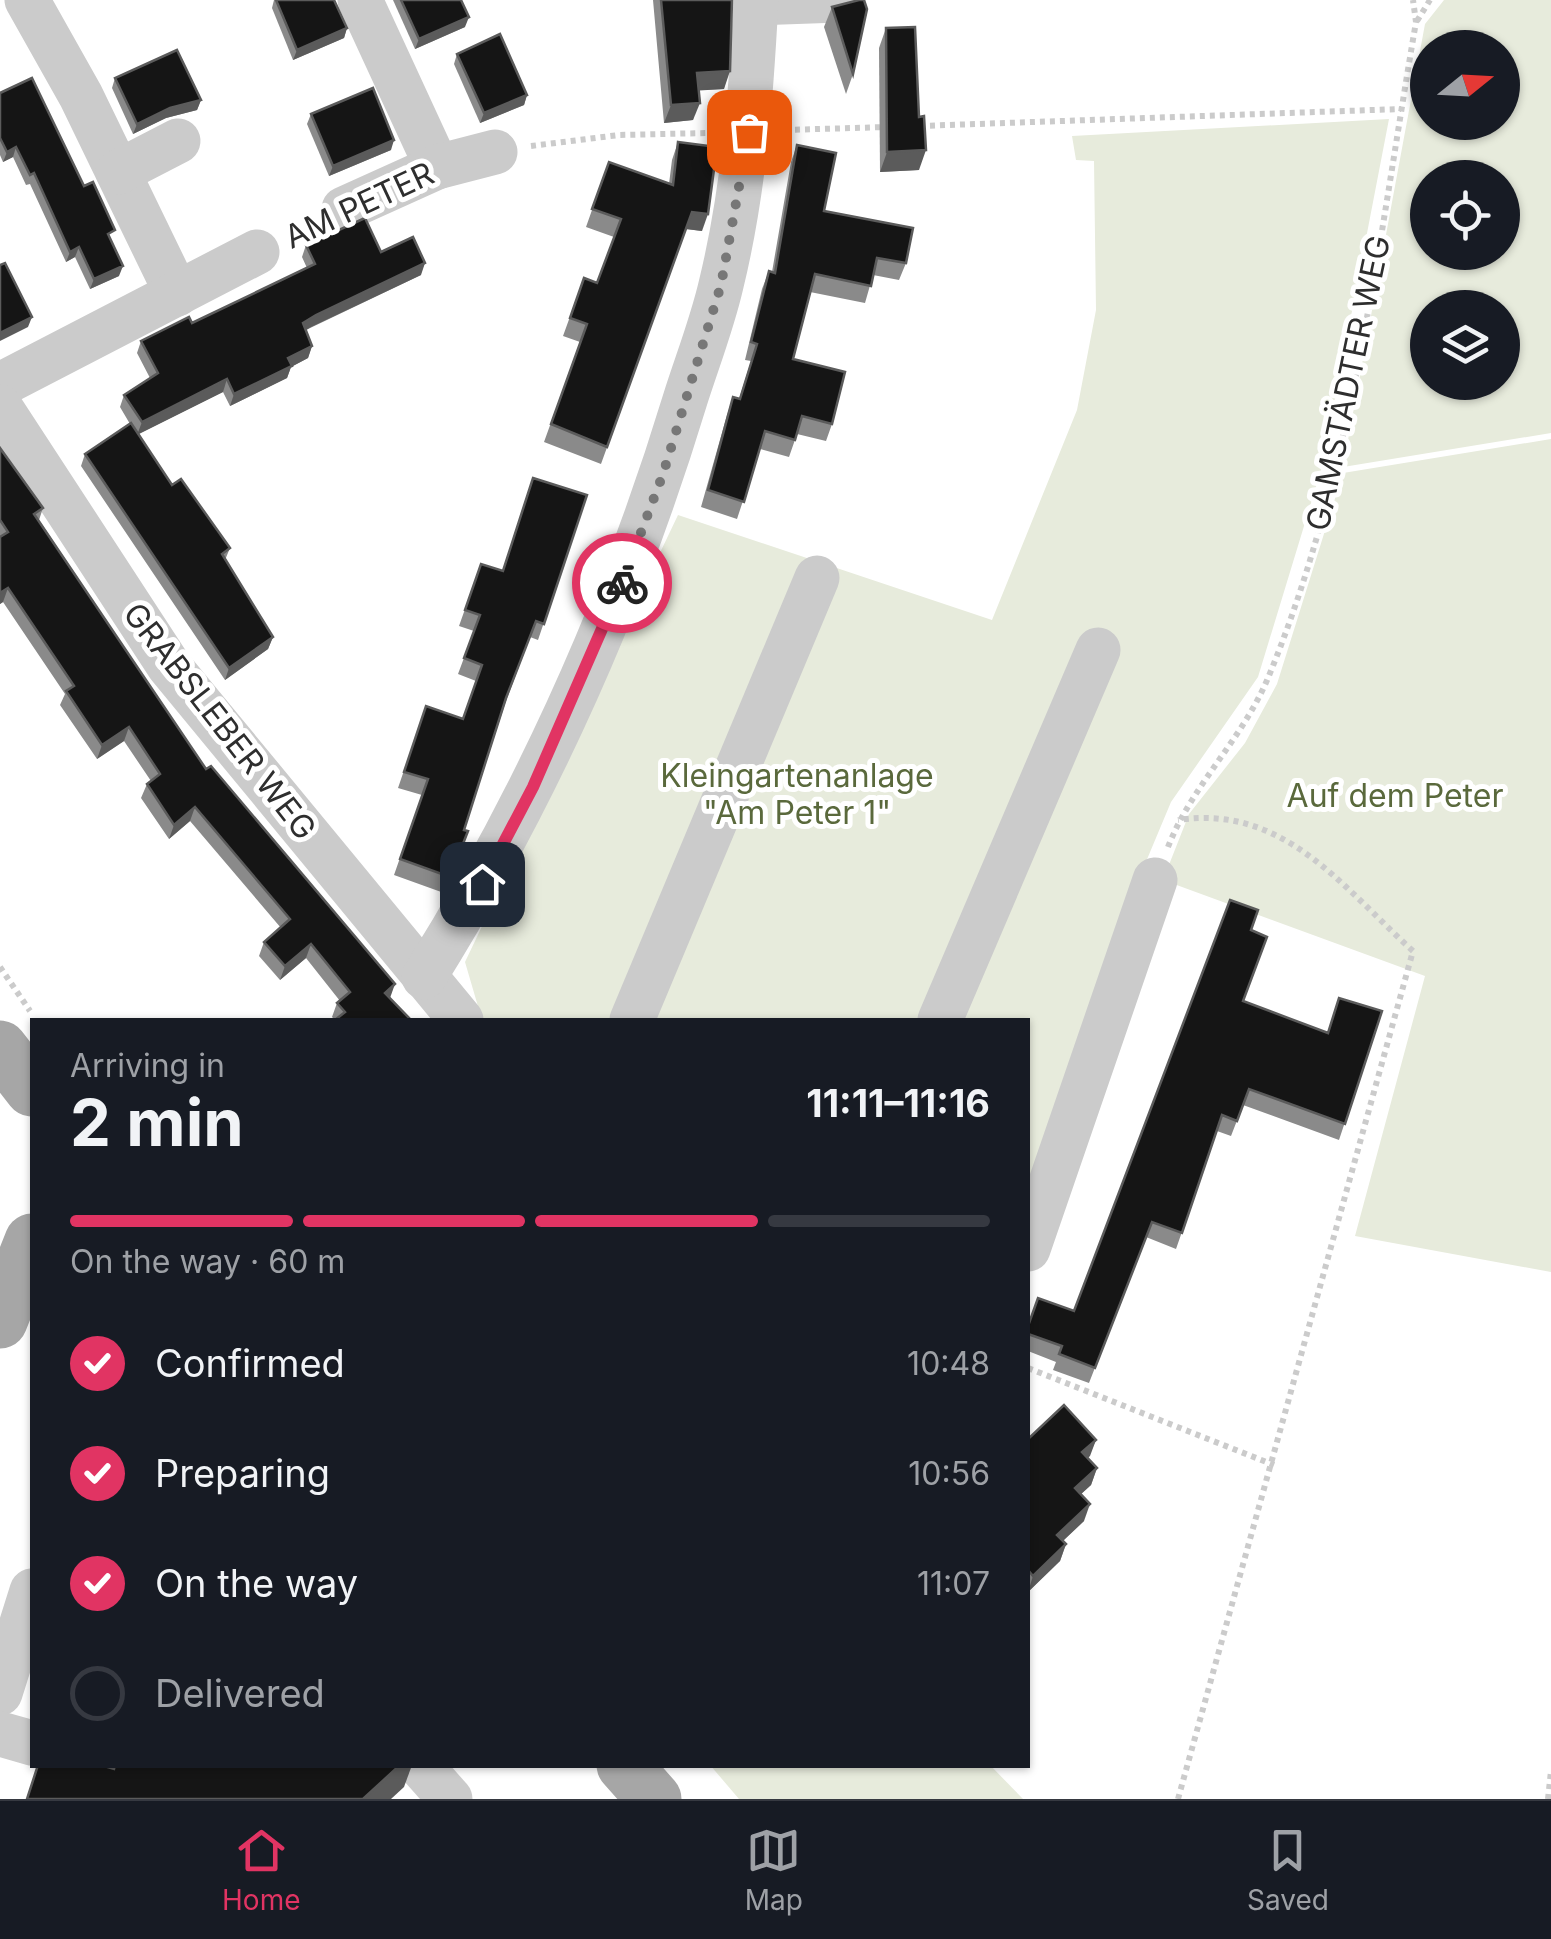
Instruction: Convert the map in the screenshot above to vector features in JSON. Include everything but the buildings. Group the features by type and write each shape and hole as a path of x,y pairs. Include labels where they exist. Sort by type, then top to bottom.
{"main road":[{"path":"0,1048 30,1086"},
{"path":"0,1321 30,1246"},
{"path":"627,1768 654,1799"}],"street":[{"path":"27,0 82,96 177,294"},
{"path":"360,0 437,167"},
{"path":"424,977 482,884 533,787 606,628 663,474 721,285 749,132 756,2 839,0"},
{"path":"118,172 178,142"},
{"name":"AM PETER","path":"344,210 437,167 495,152"},
{"name":"AM PETER","path":"0,385 257,252"},
{"name":"GRABSLEBER WEG","path":"0,407 169,666 459,1018"},
{"path":"633,1018 817,578"},
{"path":"941,1018 1098,650"},
{"path":"1030,1243 1156,880"},
{"path":"0,1693 30,1596"},
{"path":"0,1734 30,1742"}],"path":[{"name":"GAMSTÄDTER WEG","path":"1156,880 1178,820 1238,735 1267,681 1304,580 1338,469 1416,22 1413,0"},
{"path":"1416,22 1430,0"},
{"path":"913,126 1401,109"},
{"path":"495,152 618,135 895,126"},
{"path":"1178,820 1229,818 1288,837 1413,951 1274,1465 1178,1799"},
{"path":"0,968 35,1018"},
{"path":"1030,1369 1274,1465"},
{"path":"1548,1799 1551,1771"}],"green space":[{"path":"1444,0 1551,0 1551,433 1343,467 1410,105 1410,140 1520,140 1520,30 1424,30"},
{"name":"Kleingartenanlage \"Am Peter 1\"","path":"1389,119 1322,467 1258,677 1171,802 1135,888 1030,1185 1030,1018 481,1018 465,962 678,515 992,620 1077,410 1096,310 1094,161 1076,160 1072,136"},
{"name":"Auf dem Peter","path":"1551,439 1551,1272 1355,1236 1425,976 1163,880 1189,814 1245,743 1277,684 1343,473"},
{"path":"713,1768 993,1768 1023,1799 739,1799"}],"way so far":[{"path":"622,583 663,474 721,285 749,132"}],"route":[{"path":"482,884 533,787 606,628 622,583"}]}
